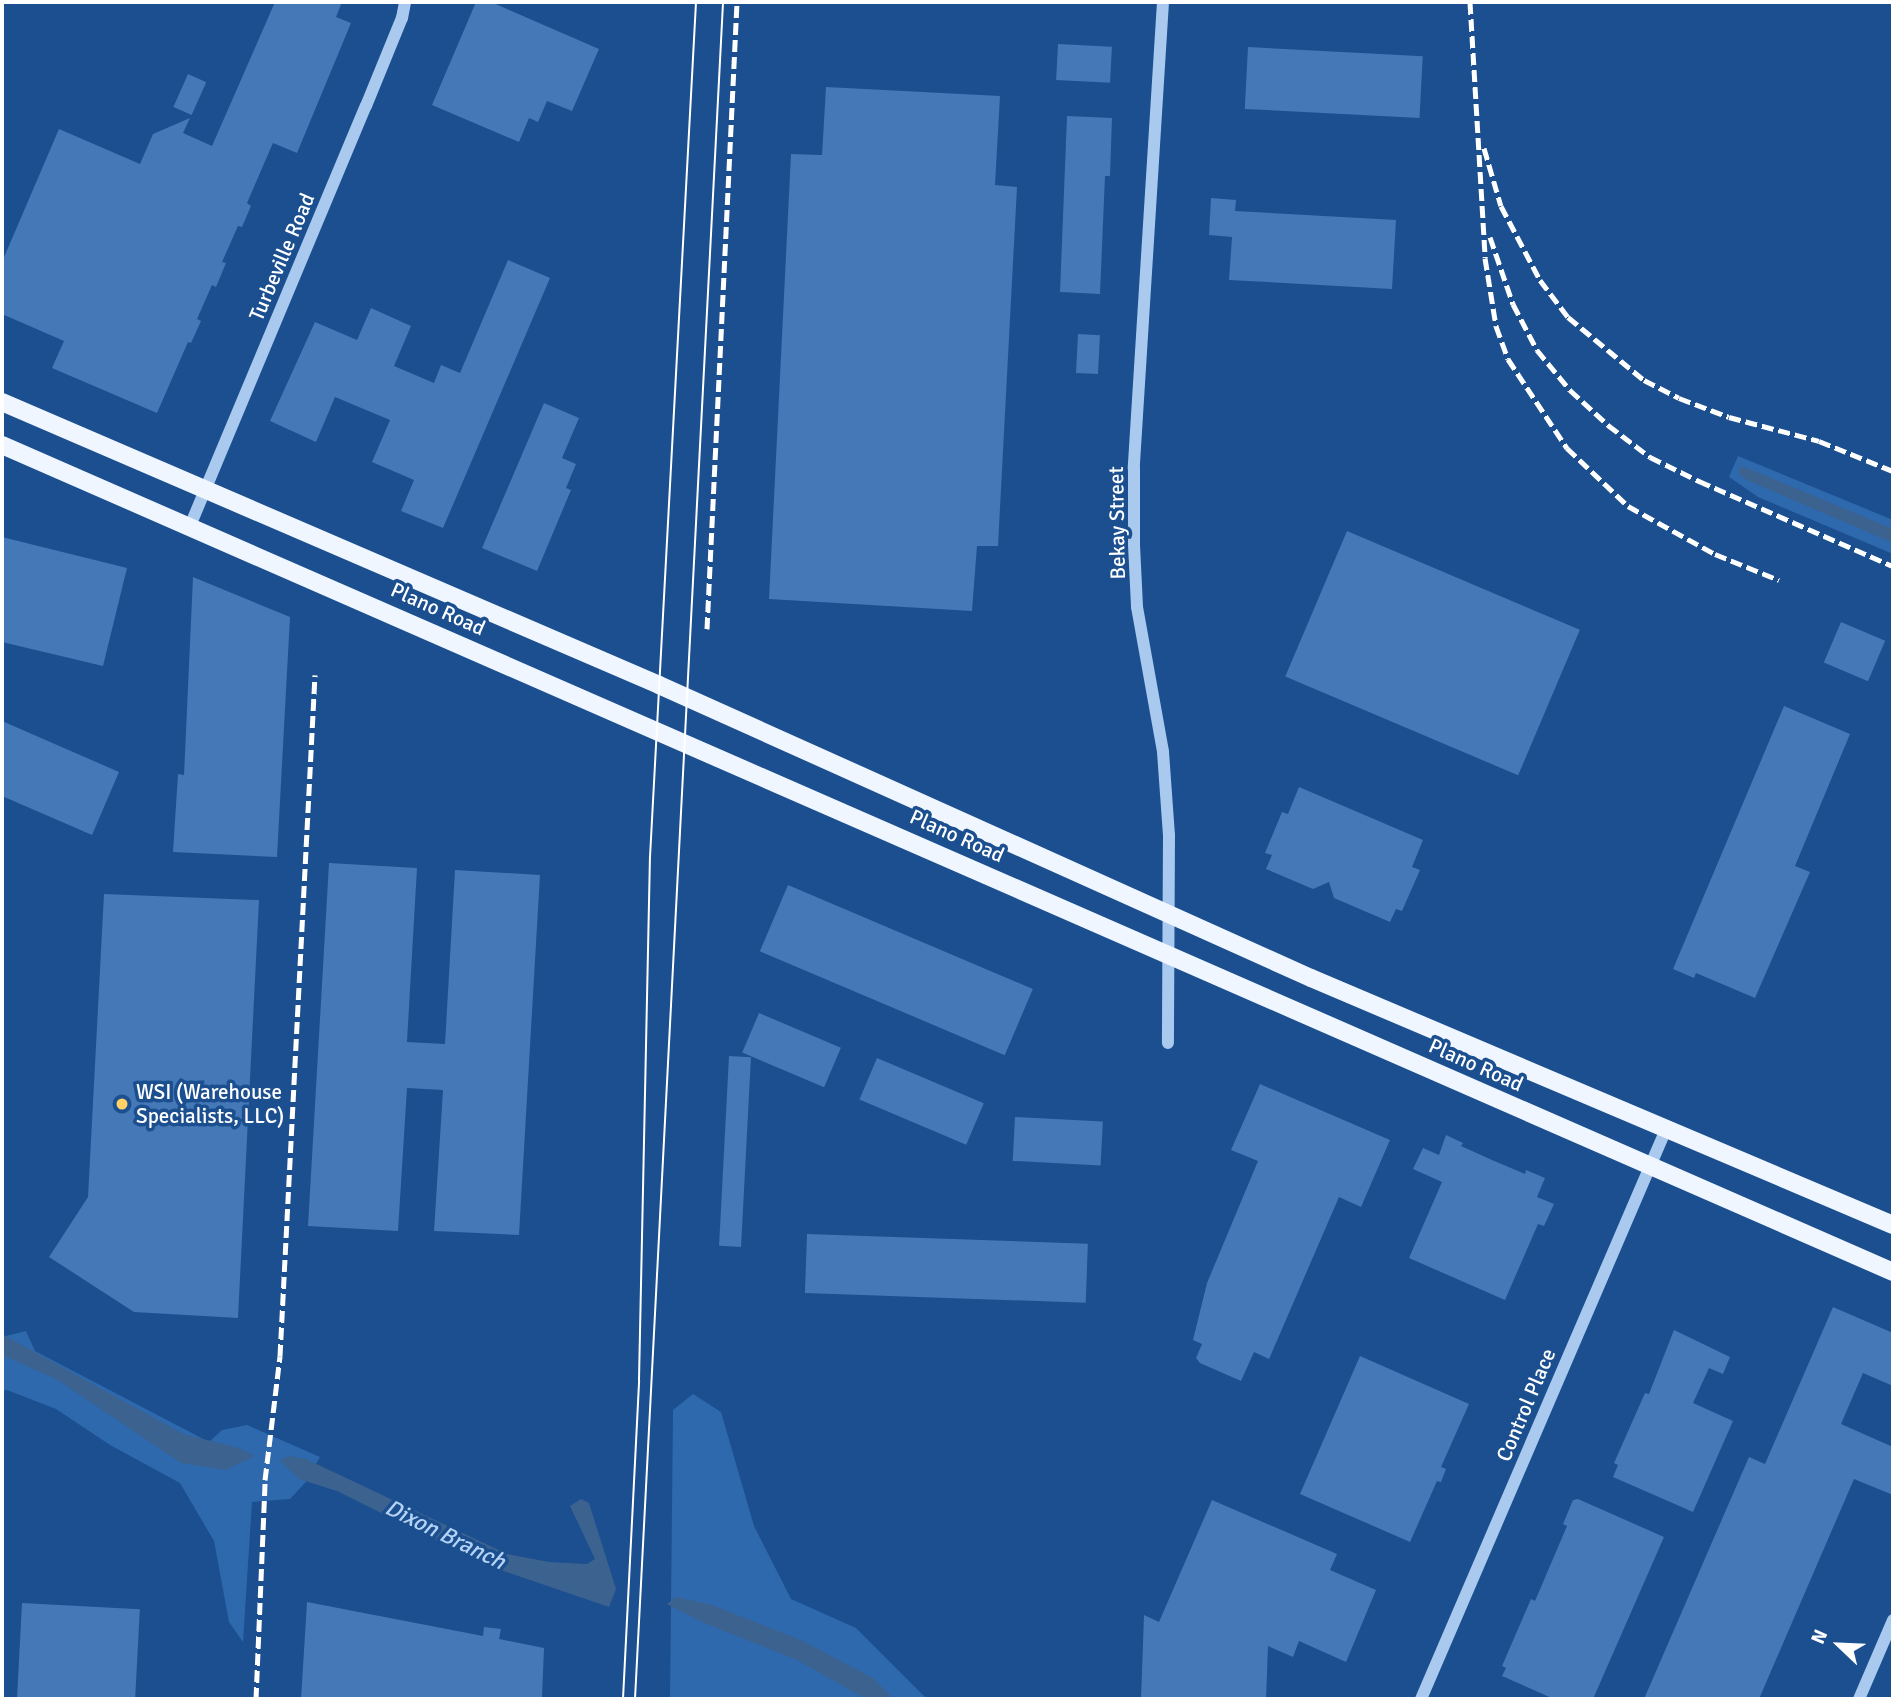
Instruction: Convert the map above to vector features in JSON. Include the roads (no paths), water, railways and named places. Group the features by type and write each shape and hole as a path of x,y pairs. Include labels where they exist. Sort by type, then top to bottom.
{"main road":[{"name":"Plano Road","path":"2,401 659,685 1311,978 1893,1225"},
{"name":"Plano Road","path":"2,445 1893,1272"}],"street":[{"name":"Turbeville Road","path":"190,526 366,106 402,18 405,2"},
{"name":"Bekay Street","path":"1163,2 1134,468 1134,545 1138,607 1163,752 1169,835 1168,1043"},
{"name":"Control Place","path":"1421,1699 1667,1127"},
{"path":"1859,1699 1893,1620"}],"water":[{"path":"1742,466 1893,529 1893,543 1747,480 1738,470"},
{"path":"2,1334 183,1434 239,1448 255,1456 225,1470 181,1463 58,1380 2,1355"},
{"name":"Dixon Branch","path":"288,1456 306,1459 507,1554 549,1562 587,1564 595,1559 570,1506 581,1499 589,1503 616,1589 609,1607 486,1565 337,1491 299,1479 280,1461"},
{"path":"676,1597 712,1605 803,1641 873,1678 894,1699 866,1699 797,1660 704,1623 667,1604"}],"tram line":[{"path":"623,1699 639,1380 650,857 696,2"},
{"path":"635,1699 723,2"}],"railway":[{"path":"707,629 737,2"},
{"path":"1470,2 1485,258 1496,326 1508,359 1567,448 1628,506 1715,554 1779,580"},
{"path":"1484,148 1501,206 1540,280 1568,317 1644,380 1679,398 1729,417 1819,441 1893,471"},
{"path":"1490,237 1513,304 1537,350 1570,390 1608,425 1650,457 1893,566"},
{"path":"256,1699 265,1480 280,1356 315,675"}],"place":[{"name":"WSI (Warehouse Specialists, LLC)","path":"122,1104"}]}
